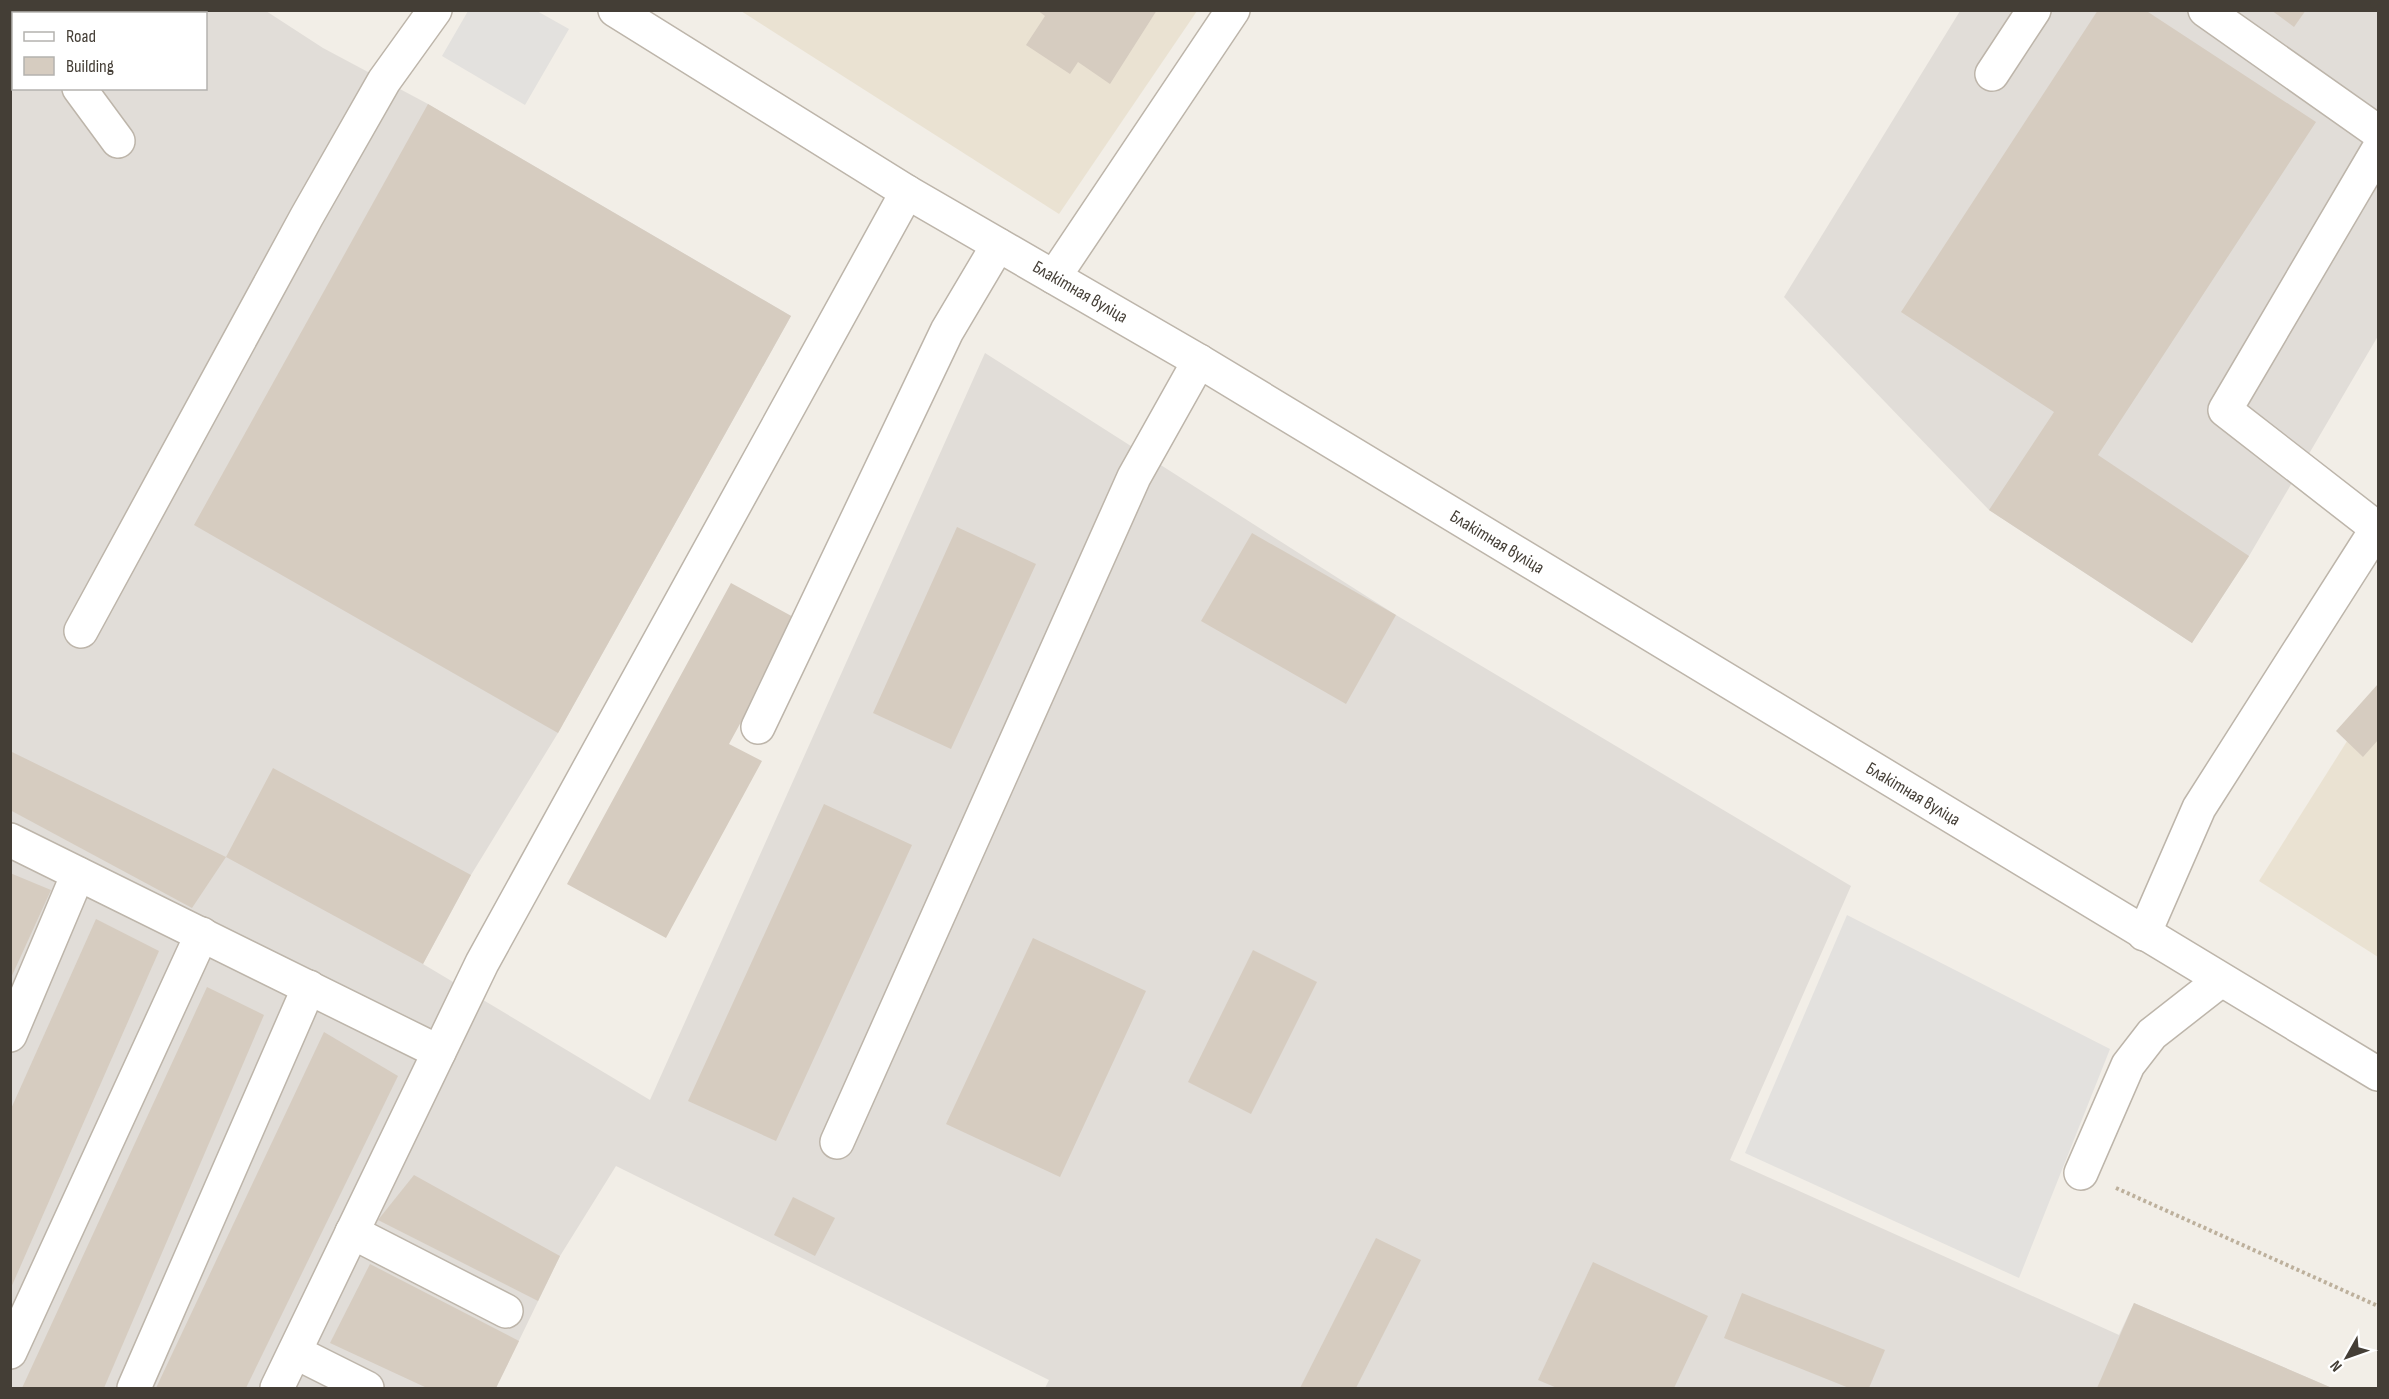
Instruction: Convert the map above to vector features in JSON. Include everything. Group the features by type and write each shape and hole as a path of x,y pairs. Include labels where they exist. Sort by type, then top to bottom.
{"street":[{"path":"81,631 378,91 435,10"},
{"name":"Блакітная вуліца","path":"615,10 907,192 1199,361 2379,1074"},
{"path":"1054,277 1233,10"},
{"path":"1992,74 2034,10"},
{"path":"2205,10 2379,132"},
{"path":"81,90 118,141"},
{"path":"2144,934 2199,807 2378,528 2224,410 2379,150"},
{"path":"277,1389 482,963 907,192"},
{"path":"758,727 947,331 999,245"},
{"path":"837,1142 1134,477 1199,361"},
{"path":"10,840 439,1052"},
{"path":"10,1035 78,874"},
{"path":"10,1352 202,934"},
{"path":"2082,1173 2128,1065 2152,1034 2221,980"},
{"path":"134,1389 309,987"},
{"path":"352,1232 506,1311"},
{"path":"295,1352 367,1389"}],"path":[{"path":"2082,1173 2379,1306"}],"shaded area":[{"path":"10,11 266,11 323,48 428,104 791,316 558,733 471,875 423,964 650,1100 985,353 1396,615 1851,886 1730,1160 2119,1335 2134,1303 2332,1388 1045,1388 1049,1380 616,1166 560,1256 496,1388 11,1388"},
{"path":"468,11 537,11 569,29 525,105 442,56"},
{"path":"741,11 1197,11 1059,214"},
{"path":"1960,11 2378,11 2378,336 2249,556 2192,643 1989,510 1784,297"},
{"path":"2378,692 2378,957 2259,881"},
{"path":"1847,915 2110,1049 2019,1278 1745,1153"}],"building":[{"path":"1037,10 1157,10 1110,84 1078,62 1070,74 1026,45 1045,16"},
{"path":"2098,10 2145,10 2316,122 2098,455 2249,556 2192,643 1989,510 2054,412 1901,312"},
{"path":"2271,10 2306,10 2294,27"},
{"path":"428,104 791,316 558,733 194,525"},
{"path":"957,527 1036,564 951,749 873,713"},
{"path":"1252,533 1396,615 1346,704 1201,621"},
{"path":"731,583 797,619 729,744 762,761 666,938 567,884"},
{"path":"2378,684 2378,740 2363,757 2336,731"},
{"path":"10,751 226,857 192,908 10,810"},
{"path":"273,768 471,875 423,964 226,857"},
{"path":"824,804 912,845 776,1141 688,1101"},
{"path":"10,873 51,890 10,980"},
{"path":"96,919 159,951 10,1290 10,1111"},
{"path":"1033,938 1146,991 1060,1177 946,1124"},
{"path":"1253,950 1317,982 1251,1114 1188,1082"},
{"path":"207,987 264,1015 104,1388 22,1388"},
{"path":"324,1032 398,1076 246,1388 156,1388"},
{"path":"414,1175 560,1256 538,1301 378,1220"},
{"path":"793,1197 835,1218 815,1256 774,1235"},
{"path":"1376,1238 1421,1260 1356,1388 1300,1388"},
{"path":"1593,1262 1708,1316 1674,1388 1557,1388 1538,1380"},
{"path":"370,1264 519,1341 496,1388 427,1388 330,1343"},
{"path":"1742,1293 1885,1350 1869,1388 1849,1388 1724,1338"},
{"path":"2134,1303 2332,1388 2097,1388"}]}
